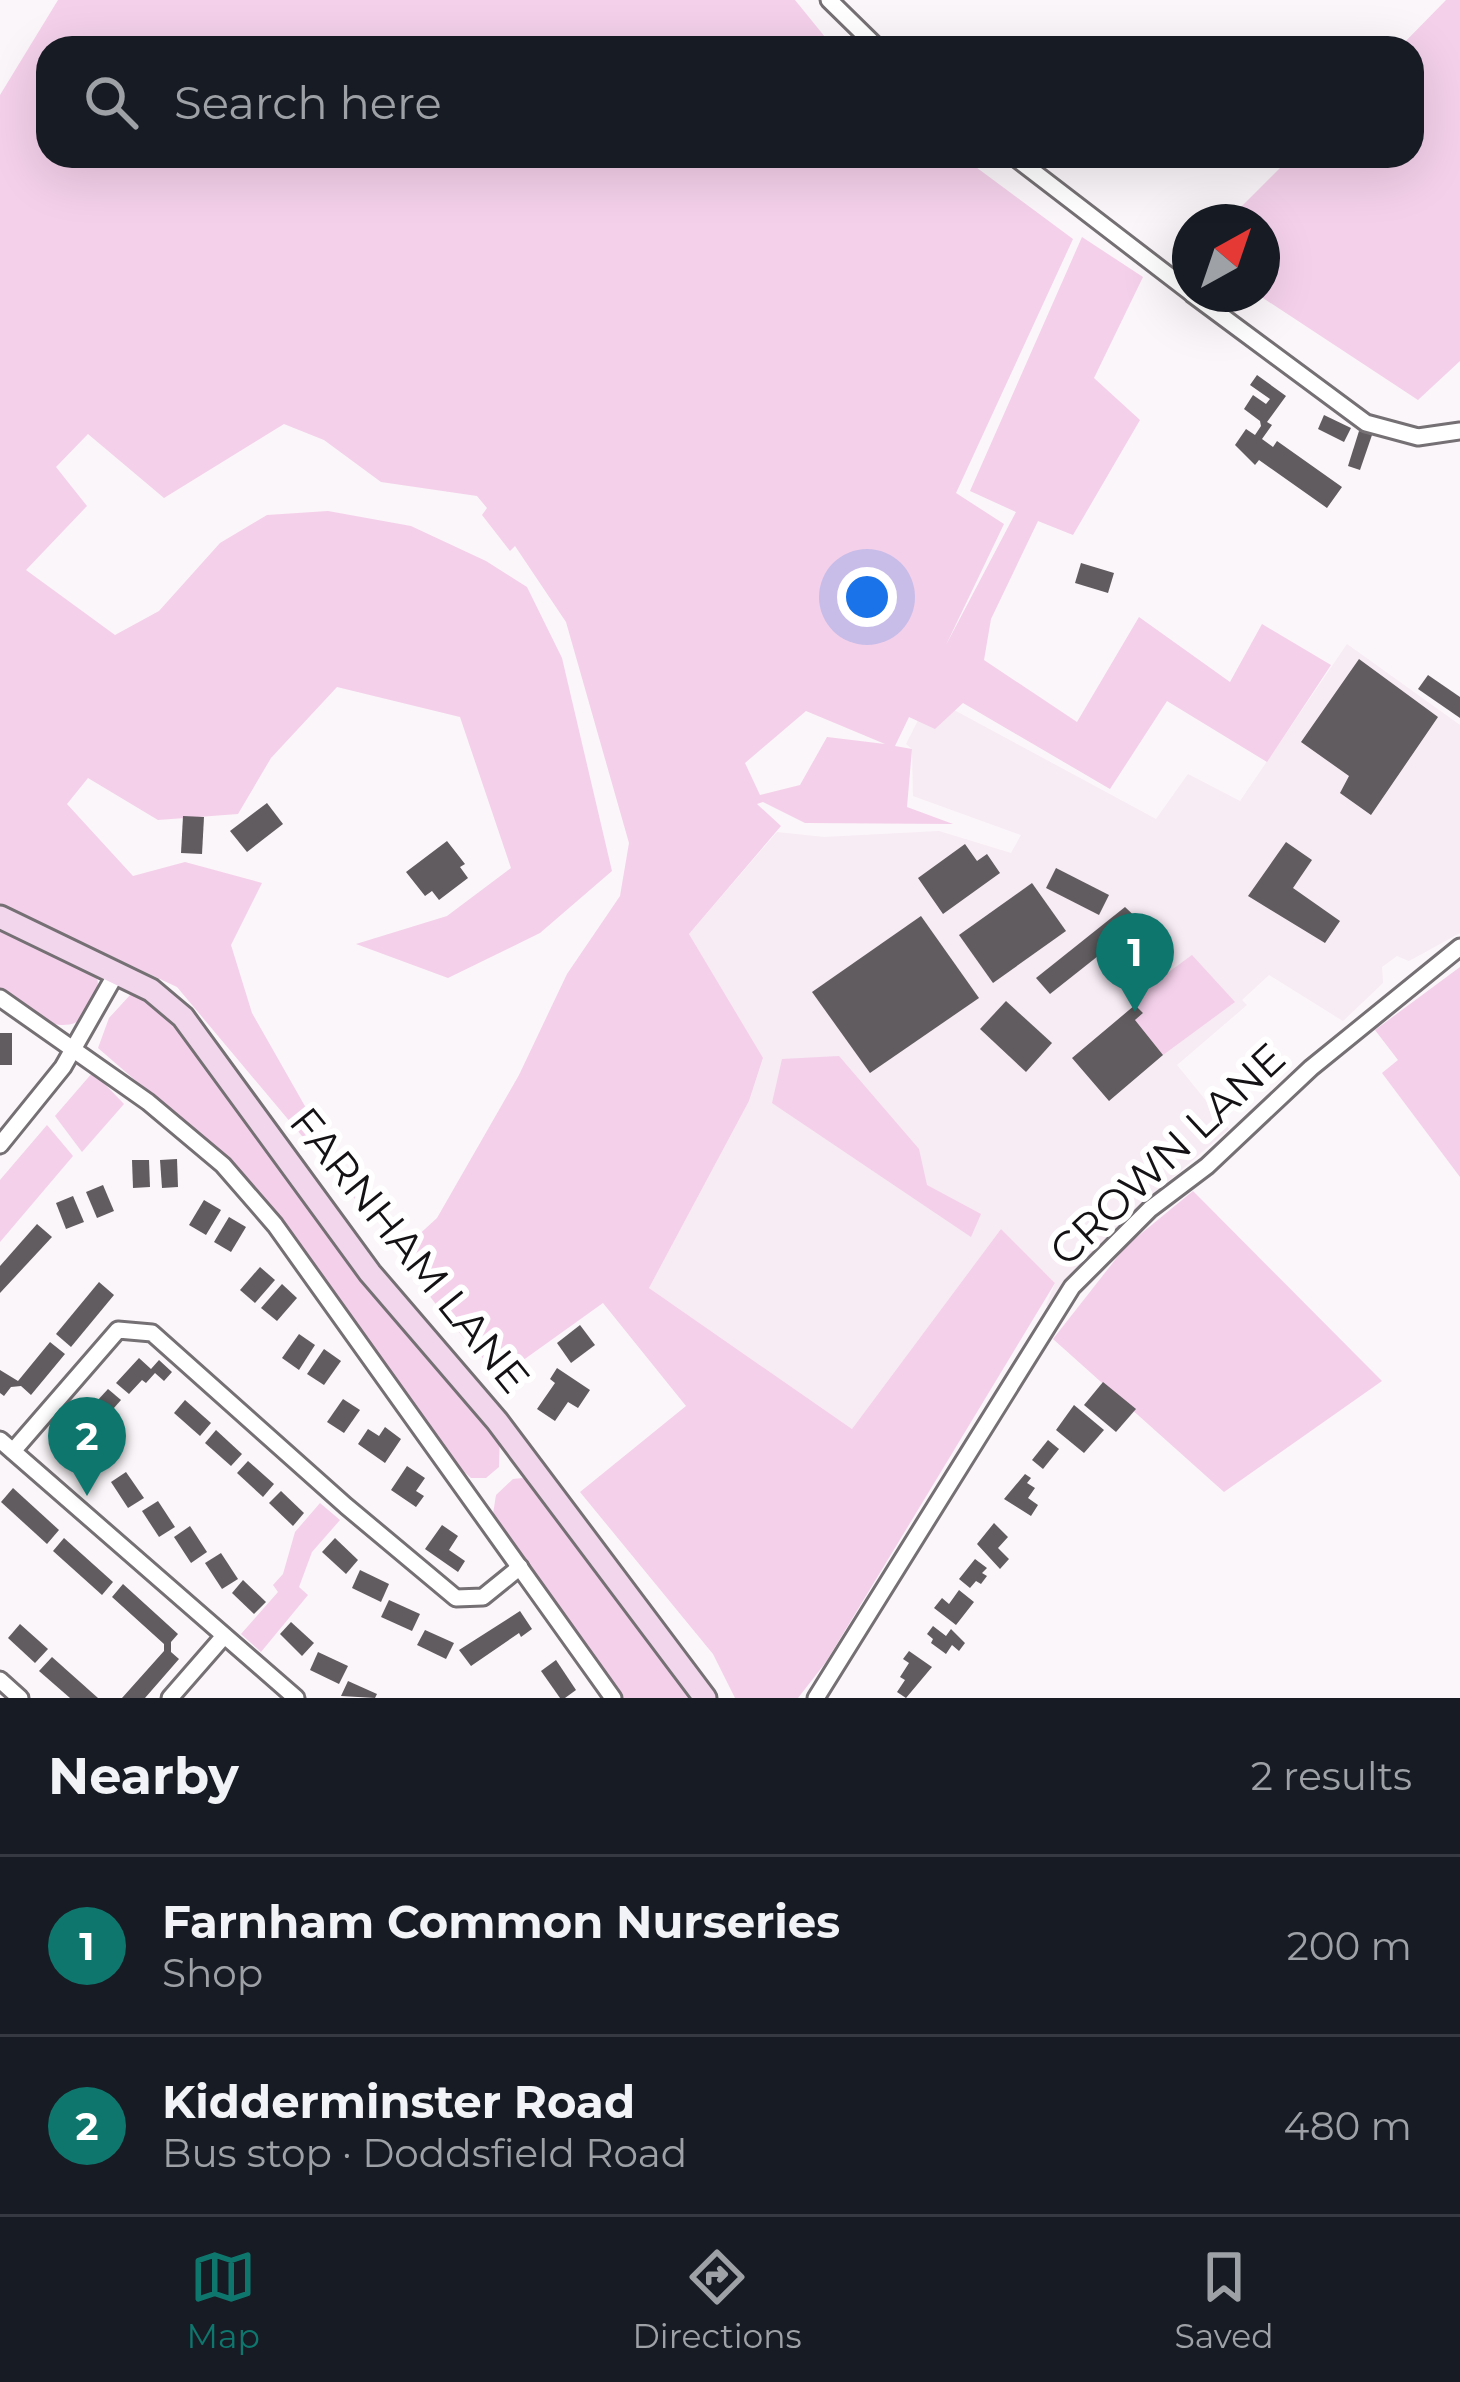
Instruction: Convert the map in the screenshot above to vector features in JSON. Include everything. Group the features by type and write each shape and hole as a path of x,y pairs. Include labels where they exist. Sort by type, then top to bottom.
{"street":[{"path":"829,0 866,36"},
{"path":"1029,168 1172,278"},
{"path":"1217,312 1366,423 1418,437 1460,431"},
{"name":"FARNHAM LANE","path":"0,917 117,971 151,990 183,1017 360,1260 496,1421 705,1698"},
{"name":"CROWN LANE","path":"817,1698 1072,1287 1150,1209 1207,1166 1311,1068 1460,947"},
{"path":"0,1145 38,1101 117,971"},
{"path":"0,998 74,1047 223,1165 274,1225 613,1698"},
{"path":"296,1698 7,1445 118,1330 152,1333 456,1598 483,1597 520,1567"},
{"path":"170,1698 224,1636"},
{"path":"0,1680 20,1698"}],"shaded area":[{"path":"58,0 795,0 824,36 36,36"},
{"path":"1446,0 1460,0 1460,361 1418,400 1280,309 1280,204 1244,204 1280,168 1424,168 1424,36 1411,36"},
{"path":"36,36 36,168 977,168 1073,239 956,493 1004,524 946,645 1016,512 970,491 1082,237 1143,277 1094,378 1140,420 1073,535 1038,521 991,619 984,660 1077,722 1139,617 1230,682 1262,624 1331,665 1267,762 1167,701 1110,789 963,703 935,729 909,717 895,746 912,749 907,807 953,824 805,823 763,802 757,804 781,826 689,934 763,1058 749,1101 649,1288 852,1429 1001,1229 1055,1283 826,1662 798,1698 735,1698 713,1654 580,1492 686,1406 603,1303 501,1376 446,1317 401,1251 437,1218 519,1075 567,974 620,896 629,843 566,622 515,546 510,551 482,515 487,508 477,496 381,482 324,440 284,424 164,498 88,434 56,467 87,506 26,570 115,635 159,611 220,543 267,515 328,511 411,526 486,561 527,587 562,658 612,871 540,933 448,978 356,944 447,916 511,868 460,717 337,687 271,758 238,814 158,820 88,778 67,804 133,876 185,862 262,883 231,945 252,1013 364,1210 177,987 0,904 0,95","holes":["806,711 885,744 827,737 800,785 760,795 745,763"]},
{"path":"1347,644 1460,725 1460,933 1409,961 1397,956 1382,967 1383,983 1343,1021 1269,975 1242,1000 1247,1005 1177,1065 1229,1129 1129,1215 1051,1309 1046,1305 1055,1283 1001,1229 852,1429 649,1288 749,1101 763,1059 689,934 777,832 824,837 939,831 1011,853 1021,835 913,796 912,749 906,744 930,697 1156,819 1188,774 1240,801"},
{"path":"0,923 95,970 98,992 83,1018 63,1025 51,1023 0,993"},
{"path":"1192,955 1235,1002 1163,1055 1135,1020 1143,1013 1131,1000"},
{"path":"1460,967 1460,1177 1382,1073 1398,1060 1375,1030"},
{"path":"131,994 146,994 161,1002 500,1432 499,1467 486,1478 471,1478 459,1467 277,1214 234,1166 98,1048 109,1018"},
{"path":"839,1056 919,1149 927,1185 981,1214 971,1237 772,1103 782,1059"},
{"path":"93,1072 124,1104 82,1152 55,1116"},
{"path":"47,1125 73,1156 0,1242 0,1180"},
{"path":"1193,1191 1382,1381 1224,1492 1053,1339 1126,1246"},
{"path":"513,1479 536,1486 694,1698 622,1698 498,1526 493,1514 496,1495"},
{"path":"320,1503 340,1520 312,1552 299,1587 308,1595 261,1652 241,1634 278,1592 273,1585 283,1574 295,1532"}],"building":[{"path":"1257,375 1286,396 1267,422 1272,425 1262,439 1273,447 1277,441 1342,487 1327,508 1259,460 1255,465 1235,445 1246,429 1255,435 1261,426 1244,409 1253,395 1266,404 1270,399 1250,385"},
{"path":"1324,415 1351,428 1344,442 1318,429"},
{"path":"1359,431 1372,435 1360,470 1348,466"},
{"path":"1081,563 1114,573 1108,593 1075,583"},
{"path":"1359,659 1438,717 1371,815 1340,793 1349,776 1301,742"},
{"path":"1428,675 1460,697 1460,718 1418,689"},
{"path":"267,803 283,824 247,852 230,831"},
{"path":"183,816 204,817 202,854 181,853"},
{"path":"447,841 465,864 460,867 468,878 439,900 432,891 425,896 406,872"},
{"path":"1286,842 1312,860 1293,888 1340,921 1325,943 1248,896"},
{"path":"965,844 977,861 987,854 1000,873 943,914 918,878"},
{"path":"1056,868 1109,895 1099,915 1046,888"},
{"path":"1032,883 1066,931 993,983 959,935"},
{"path":"1125,907 1141,922 1050,994 1036,978"},
{"path":"921,916 979,998 870,1073 812,992"},
{"path":"1006,1001 1052,1043 1026,1072 980,1029"},
{"path":"1135,1005 1143,1013 1135,1020 1163,1055 1109,1101 1072,1058"},
{"path":"0,1033 12,1033 12,1065 0,1065"},
{"path":"177,1159 178,1187 162,1188 160,1160"},
{"path":"132,1160 149,1160 150,1187 133,1188"},
{"path":"103,1185 114,1211 97,1218 86,1192"},
{"path":"73,1196 84,1222 66,1229 56,1203"},
{"path":"204,1200 221,1210 206,1235 189,1225"},
{"path":"229,1217 246,1227 231,1252 214,1242"},
{"path":"37,1224 52,1237 0,1293 0,1266"},
{"path":"260,1267 275,1280 255,1303 240,1290"},
{"path":"99,1282 114,1295 71,1347 56,1334"},
{"path":"282,1284 297,1298 277,1321 261,1308"},
{"path":"580,1325 595,1345 571,1363 557,1343"},
{"path":"299,1334 315,1345 299,1370 282,1358"},
{"path":"50,1342 65,1354 31,1395 21,1386 11,1387 4,1396 0,1393 0,1370 18,1381"},
{"path":"324,1349 341,1361 324,1385 307,1374"},
{"path":"139,1358 151,1369 159,1360 172,1372 164,1381 155,1373 129,1394 116,1383"},
{"path":"557,1368 590,1390 578,1408 568,1402 555,1421 537,1409 555,1383 550,1379"},
{"path":"1103,1382 1136,1409 1116,1432 1084,1405"},
{"path":"108,1389 121,1400 98,1426 85,1414"},
{"path":"343,1399 360,1410 344,1433 327,1422"},
{"path":"185,1400 211,1423 200,1436 174,1413"},
{"path":"1074,1405 1104,1430 1084,1453 1056,1430"},
{"path":"79,1420 92,1431 79,1446 85,1451 76,1461 57,1444"},
{"path":"385,1427 401,1439 385,1463 358,1444 368,1429 379,1436"},
{"path":"216,1430 242,1454 231,1466 205,1443"},
{"path":"1048,1440 1059,1449 1043,1469 1032,1460"},
{"path":"248,1461 274,1484 263,1497 237,1473"},
{"path":"407,1466 425,1478 416,1491 424,1496 416,1507 391,1490"},
{"path":"126,1472 144,1498 128,1508 111,1482"},
{"path":"1025,1474 1031,1478 1027,1483 1035,1488 1028,1498 1038,1505 1031,1516 1004,1499"},
{"path":"13,1488 59,1530 47,1544 1,1502"},
{"path":"281,1491 304,1513 293,1526 269,1503"},
{"path":"158,1501 175,1527 159,1537 142,1511"},
{"path":"994,1523 1008,1537 998,1548 1009,1559 1000,1569 977,1544"},
{"path":"442,1525 458,1536 449,1550 465,1561 458,1572 425,1549"},
{"path":"190,1526 207,1552 191,1563 174,1537"},
{"path":"64,1538 113,1582 102,1595 53,1551"},
{"path":"335,1538 358,1560 346,1574 322,1552"},
{"path":"221,1553 238,1579 222,1589 205,1563"},
{"path":"975,1559 987,1568 982,1573 987,1576 970,1588 959,1579"},
{"path":"360,1570 389,1584 381,1602 352,1588"},
{"path":"243,1580 266,1602 254,1614 232,1593"},
{"path":"123,1584 178,1634 171,1642 171,1652 179,1659 145,1698 122,1698 164,1651 164,1644 112,1597"},
{"path":"959,1590 974,1602 956,1625 934,1608 942,1598 949,1604"},
{"path":"389,1600 420,1614 412,1631 381,1617"},
{"path":"520,1611 532,1629 471,1666 459,1650"},
{"path":"291,1622 314,1643 302,1656 280,1634"},
{"path":"20,1624 48,1649 35,1663 8,1638"},
{"path":"933,1626 946,1636 951,1629 965,1643 959,1651 952,1645 946,1654 931,1643 927,1634"},
{"path":"425,1630 454,1643 446,1659 417,1645"},
{"path":"909,1651 932,1667 906,1698 897,1692 905,1680 900,1677 909,1663 903,1659"},
{"path":"318,1652 348,1666 339,1684 310,1670"},
{"path":"52,1657 98,1698 70,1698 39,1671"},
{"path":"556,1660 576,1690 565,1698 560,1698 541,1671"},
{"path":"348,1681 377,1694 375,1698 341,1696"}],"place":[{"name":"Farnham Common Nurseries","path":"1135,1012"},
{"name":"Kidderminster Road","path":"87,1496"}]}
